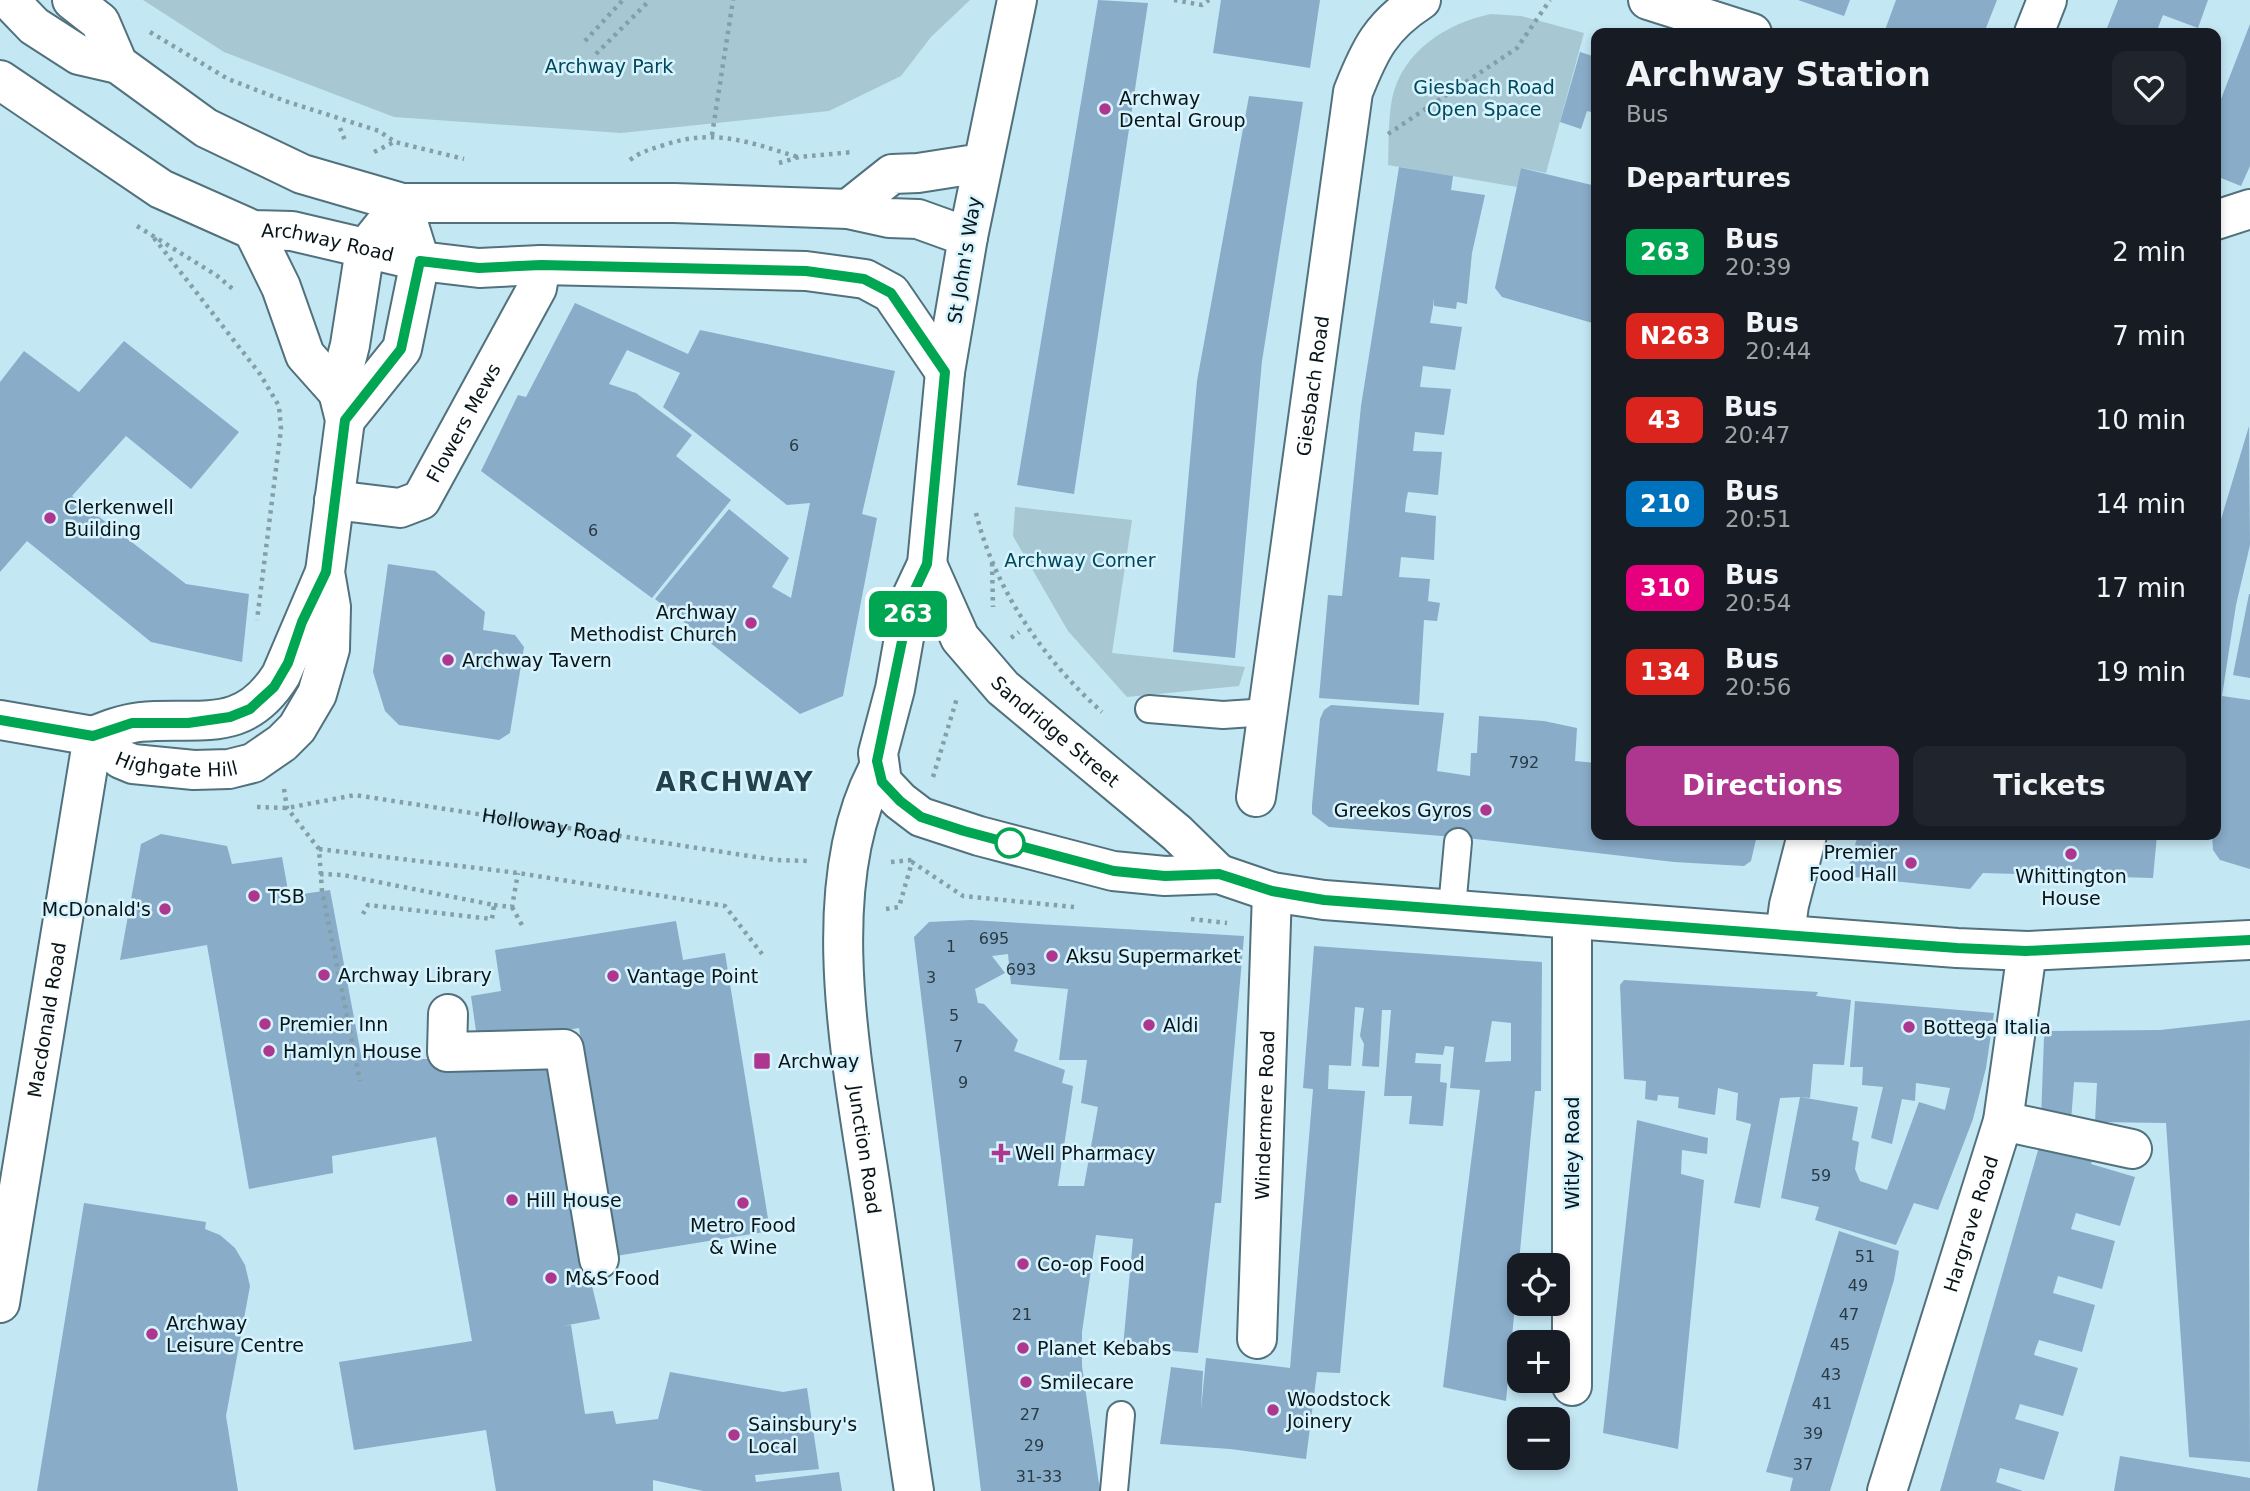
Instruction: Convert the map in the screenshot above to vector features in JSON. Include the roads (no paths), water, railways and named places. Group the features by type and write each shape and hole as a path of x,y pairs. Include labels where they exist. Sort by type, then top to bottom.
{"main road":[{"path":"9,0 34,26 79,55 118,64 206,128 302,174 402,203 674,203 848,209 889,218 918,219 968,237"},
{"path":"72,0 100,22 118,64"},
{"name":"St John's Way","path":"878,769 878,752 895,689 911,598 927,564 945,372 982,163 1017,0"},
{"name":"Giesbach Road","path":"1256,797 1353,92 1371,46 1404,11 1421,0"},
{"path":"1648,0 1736,28"},
{"path":"2036,28 2047,0"},
{"name":"Archway Road","path":"0,80 161,189 253,230 292,231 420,261 479,268 541,265 806,271 864,279 891,293 945,372"},
{"path":"848,209 892,174 918,173 982,163"},
{"path":"326,572 341,406 365,249 402,203"},
{"path":"341,406 401,349 420,261 402,203"},
{"path":"2221,218 2250,209"},
{"path":"253,230 281,286 305,355 341,406"},
{"name":"Flowers Mews","path":"334,500 400,508 421,500 537,288 541,265"},
{"name":"Sandridge Street","path":"927,564 960,638 1003,688 1177,832 1219,874"},
{"name":"Highgate Hill","path":"93,736 121,760 148,766 213,771 253,763 267,754 297,728 324,678 331,634 326,572"},
{"name":"Highgate Hill","path":"0,720 93,736 132,723 188,723 230,717 250,709 274,687 281,675 326,572"},
{"name":"Macdonald Road","path":"0,1303 93,736"},
{"path":"878,769 889,791 921,817 969,833 1114,871 1165,876 1219,874 1272,891 1324,900 2026,951 2250,940"},
{"name":"Junction Road","path":"878,769 864,796 857,824 843,926 856,1092 914,1491"},
{"path":"1785,934 1789,905 1806,840"},
{"name":"Windermere Road","path":"1258,1339 1272,891"},
{"name":"Witley Road","path":"1572,920 1572,1386"},
{"name":"Hargrave Road","path":"1887,1491 2003,1121 2026,951"},
{"path":"448,1014 447,1052 564,1049 598,1259"},
{"path":"2003,1121 2132,1149"}],"lane":[{"path":"1149,709 1223,715 1268,712"},
{"path":"1452,908 1458,842"},
{"path":"1114,1491 1121,1415"}],"place":[{"name":"Archway Dental Group","path":"1105,109"},
{"name":"Clerkenwell Building","path":"50,518"},
{"name":"Archway Methodist Church","path":"751,623"},
{"name":"Archway Tavern","path":"448,660"},
{"name":"Greekos Gyros","path":"1486,810"},
{"name":"Whittington House","path":"2071,854"},
{"name":"Premier Food Hall","path":"1911,863"},
{"name":"TSB","path":"254,896"},
{"name":"McDonald's","path":"165,909"},
{"name":"Aksu Supermarket","path":"1052,956"},
{"name":"Archway Library","path":"324,975"},
{"name":"Vantage Point","path":"613,976"},
{"name":"Premier Inn","path":"265,1024"},
{"name":"Aldi","path":"1149,1025"},
{"name":"Bottega Italia","path":"1909,1027"},
{"name":"Hamlyn House","path":"269,1051"},
{"name":"Archway","path":"762,1061"},
{"name":"Well Pharmacy","path":"1001,1153"},
{"name":"Hill House","path":"512,1200"},
{"name":"Metro Food & Wine","path":"743,1203"},
{"name":"Co-op Food","path":"1023,1264"},
{"name":"M&S Food","path":"551,1278"},
{"name":"Archway Leisure Centre","path":"152,1334"},
{"name":"Planet Kebabs","path":"1023,1348"},
{"name":"Smilecare","path":"1026,1382"},
{"name":"Woodstock Joinery","path":"1273,1410"},
{"name":"Sainsbury's Local","path":"734,1435"}],"district":[{"name":"ARCHWAY","path":"735,782"}],"park label":[{"name":"Archway Park","path":"609,66"},
{"name":"Giesbach Road Open Space","path":"1484,98"},
{"name":"Archway Corner","path":"1080,560"}]}
